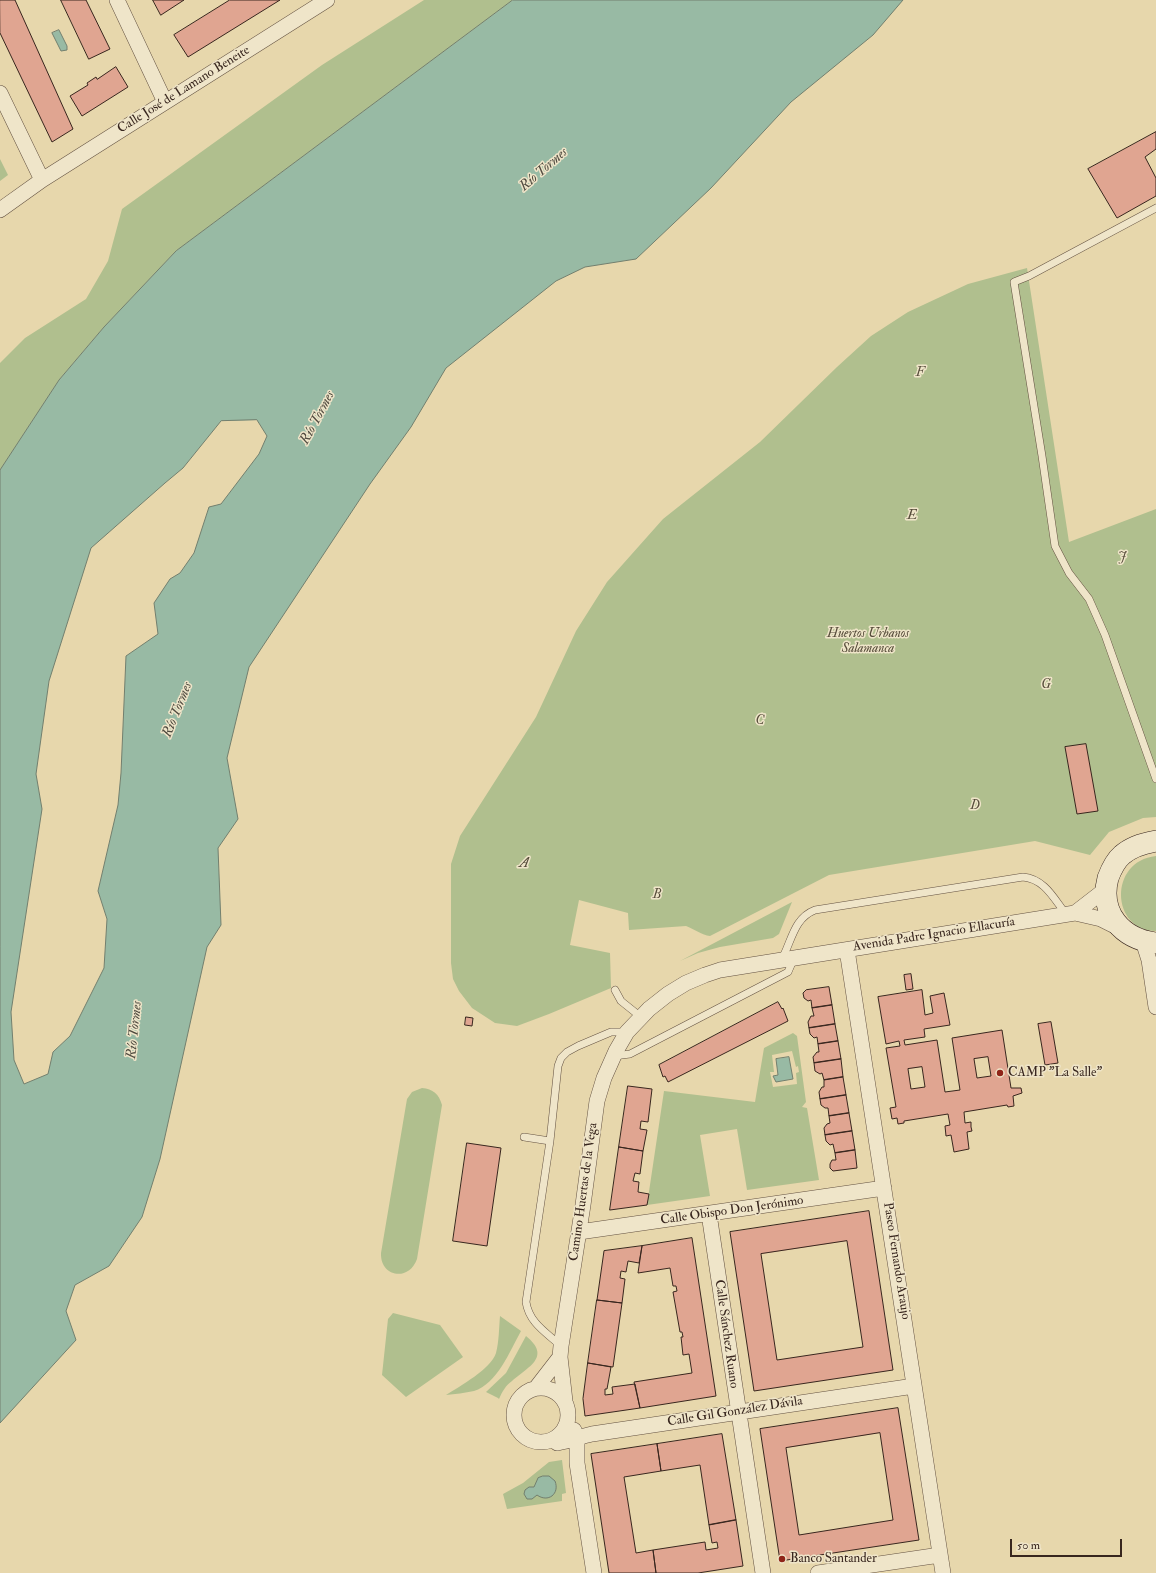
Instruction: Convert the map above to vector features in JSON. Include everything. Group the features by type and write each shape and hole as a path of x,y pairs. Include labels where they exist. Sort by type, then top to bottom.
{"main road":[{"path":"1150,942 1132,937 1123,930 1113,918 1107,904 1106,889 1111,870 1122,855 1138,844 1156,841"}],"street":[{"path":"117,0 165,102"},
{"name":"Calle José de Lamano Beneite","path":"0,210 42,180 327,0"},
{"path":"0,93 42,180"},
{"name":"Avenida Padre Ignacio Ellacuría","path":"1071,914 1106,889"},
{"name":"Avenida Padre Ignacio Ellacuría","path":"627,1032 641,1017 668,994 704,975 740,966 1071,914 1101,919 1123,930"},
{"path":"1150,942 1149,960 1156,1006"},
{"name":"Paseo Fernando Araujo","path":"847,950 943,1573"},
{"name":"Camino Huertas de la Vega","path":"594,1573 577,1463 576,1438 567,1407 561,1352 597,1101 613,1056 627,1032"},
{"name":"Calle Obispo Don Jerónimo","path":"579,1232 884,1188"},
{"name":"Calle Sánchez Ruano","path":"708,1214 763,1573"},
{"name":"Camino Huertas de la Vega","path":"536,1388 561,1352"},
{"name":"Calle Gil González Dávila","path":"551,1442 572,1441 576,1438 592,1434 914,1386"},
{"path":"545,1387 558,1393 567,1407 567,1424 564,1430 551,1442 532,1441 518,1430 514,1422 516,1404 520,1396 527,1391 536,1388 545,1387"},
{"name":"Camino Huertas de la Vega","path":"551,1442 564,1446 571,1453 577,1463"},
{"path":"818,1573 940,1555"}],"lane":[{"path":"1156,208 1029,276 1014,282 1055,546 1069,573 1089,599 1102,628 1137,721 1156,779"},
{"path":"613,1056 630,1054 788,972 788,959 798,923 807,913 816,910 1023,877 1035,879 1041,882 1071,914"},
{"path":"615,990 622,1001 641,1017"},
{"path":"561,1352 533,1321 529,1315 526,1302 550,1141 558,1066 567,1052 578,1046 611,1032 627,1032"},
{"path":"524,1137 550,1141"}],"green space":[{"path":"424,0 513,0 176,251 104,327 59,380 0,470 0,363 25,338 86,299 108,261 122,209 322,65"},
{"path":"0,159 8,175 0,181"},
{"name":"Huertos Urbanos Salamanca","path":"1027,268 1069,542 1156,509 1156,817 1143,818 1109,832 1090,855 1035,841 829,875 710,936 686,926 629,930 628,913 579,900 570,945 610,953 611,988 517,1026 495,1023 472,1008 459,991 453,979 451,963 451,864 460,836 536,717 576,631 607,582 663,519 760,442 871,336 908,312 968,284"},
{"path":"1156,856 1156,931 1141,928 1130,920 1124,909 1121,895 1123,882 1129,870 1140,861"},
{"path":"792,902 779,934 773,938 720,947 698,953 680,961"},
{"path":"793,1033 797,1036 806,1102 802,1107 807,1108 819,1180 747,1190 737,1129 700,1135 710,1196 647,1205 664,1091 755,1102 764,1048","holes":["792,1051 796,1067 798,1066 799,1072 796,1073 797,1084 773,1087 770,1072 774,1072 772,1055"]},
{"path":"422,1088 435,1093 442,1105 417,1259 408,1271 402,1274 396,1274 390,1272 385,1267 382,1261 381,1253 407,1099 412,1092"},
{"path":"393,1313 440,1325 463,1357 406,1397 382,1375 388,1319"},
{"path":"500,1316 521,1331 502,1366 490,1381 482,1387 474,1391 446,1395 482,1371 493,1359 498,1344"},
{"path":"526,1336 534,1343 537,1350 535,1361 508,1385 499,1399 486,1392 506,1373"},
{"path":"562,1460 566,1493 562,1494 562,1501 507,1509 503,1494 523,1483 549,1462"}],"water":[{"name":"Río Tormes","path":"513,0 903,0 873,35 791,102 711,188 636,259 585,267 556,281 446,368 411,427 370,484 249,667 227,758 238,819 218,848 221,925 207,947 160,1159 142,1217 109,1266 75,1285 66,1311 76,1340 0,1423 0,470 59,380 104,327 176,251","holes":["257,420 267,436 259,454 221,504 209,507 194,553 180,573 170,579 154,603 158,634 126,656 121,773 118,805 98,891 107,919 104,968 70,1036 53,1052 48,1074 24,1084 14,1060 11,1012 42,809 36,774 49,681 91,548 183,468 221,421"]},
{"path":"59,30 67,46 67,50 61,51 52,33"},
{"path":"789,1057 793,1079 776,1082 773,1076 778,1075 776,1059"},
{"path":"549,1476 555,1481 556,1490 552,1496 545,1498 537,1495 532,1499 527,1499 524,1494 525,1490 529,1487 534,1487 538,1478"}],"building":[{"path":"0,0 15,0 73,129 52,142 0,33"},
{"path":"61,0 86,0 110,49 89,59"},
{"path":"153,0 184,0 161,15"},
{"path":"230,0 280,0 188,57 174,35"},
{"path":"116,67 128,87 82,116 70,96 88,85 87,83 96,77 97,79"},
{"path":"1156,132 1156,149 1145,157 1156,178 1156,196 1117,218 1088,169"},
{"path":"1086,744 1098,811 1077,814 1065,747"},
{"path":"911,974 913,989 906,990 904,975"},
{"path":"829,987 832,1005 812,1008 811,1000 808,1001 804,998 803,993 806,990"},
{"name":"CAMP \"La Salle\"","path":"922,990 925,1015 933,1013 930,996 944,993 950,1025 924,1029 925,1037 904,1040 905,1045 937,1040 945,1092 960,1090 952,1038 1002,1030 1011,1088 1021,1088 1022,1093 1013,1096 1014,1106 1008,1107 1007,1105 964,1112 965,1123 971,1122 972,1131 967,1132 969,1149 954,1152 951,1135 946,1136 945,1126 950,1125 948,1114 904,1121 904,1123 898,1124 897,1118 892,1119 890,1108 896,1107 886,1048 900,1046 899,1041 886,1044 878,997","holes":["988,1057 991,1076 977,1078 974,1059","922,1067 925,1087 911,1089 908,1069"]},
{"path":"778,1002 782,1009 783,1008 788,1021 668,1082 665,1076 663,1077 659,1065"},
{"path":"832,1005 835,1024 809,1028 808,1022 811,1016 814,1016 812,1008"},
{"path":"466,1017 473,1018 472,1026 465,1025"},
{"path":"1051,1022 1058,1063 1045,1065 1038,1024"},
{"path":"835,1024 838,1041 818,1044 817,1037 814,1038 810,1034 809,1028"},
{"path":"838,1041 841,1059 814,1063 813,1057 817,1052 819,1052 818,1044"},
{"path":"841,1059 843,1077 824,1080 822,1073 820,1074 815,1071 814,1063"},
{"path":"843,1077 846,1095 820,1099 819,1092 822,1087 824,1087 824,1080"},
{"path":"628,1086 652,1089 648,1122 641,1121 640,1129 647,1130 643,1151 619,1147"},
{"path":"846,1095 849,1113 829,1116 828,1108 821,1105 820,1099"},
{"path":"849,1113 852,1131 825,1135 824,1128 830,1123 829,1116"},
{"path":"852,1131 855,1150 835,1153 833,1144 830,1145 826,1141 825,1135"},
{"path":"467,1143 501,1148 487,1246 453,1241"},
{"path":"619,1147 643,1151 640,1174 635,1173 633,1181 639,1182 638,1192 649,1194 647,1205 610,1210"},
{"path":"855,1150 857,1168 833,1171 830,1168 832,1160 836,1160 835,1153"},
{"path":"869,1211 893,1370 754,1391 730,1232","holes":["847,1241 863,1347 777,1360 761,1254"]},
{"path":"692,1238 716,1396 640,1408 634,1382 692,1373 689,1354 683,1355 681,1337 683,1337 682,1332 680,1332 673,1292 677,1291 676,1286 673,1286 670,1268 638,1273 642,1246"},
{"path":"642,1246 639,1263 628,1261 626,1272 621,1271 620,1278 625,1279 622,1303 597,1300 604,1251"},
{"path":"597,1300 622,1303 613,1367 588,1363"},
{"path":"588,1363 611,1367 607,1389 605,1389 605,1395 613,1394 612,1387 635,1384 640,1408 585,1416 583,1399"},
{"path":"898,1408 919,1540 780,1561 760,1429","holes":["880,1433 893,1520 799,1535 786,1448"]},
{"path":"722,1434 736,1520 709,1525 700,1465 661,1471 657,1444"},
{"path":"657,1444 661,1471 624,1477 636,1553 653,1550 656,1573 609,1573 591,1454"},
{"path":"736,1520 743,1566 698,1573 656,1573 653,1550 705,1542 706,1550 718,1548 717,1542 712,1543 709,1525"}],"place":[{"name":"CAMP \"La Salle\"","path":"1000,1073"},
{"name":"Banco Santander","path":"782,1559"}],"park label":[{"name":"F","path":"920,373"},
{"name":"E","path":"912,516"},
{"name":"J","path":"1122,558"},
{"name":"G","path":"1046,685"},
{"name":"C","path":"760,721"},
{"name":"D","path":"975,806"},
{"name":"A","path":"524,864"},
{"name":"B","path":"657,895"}]}
